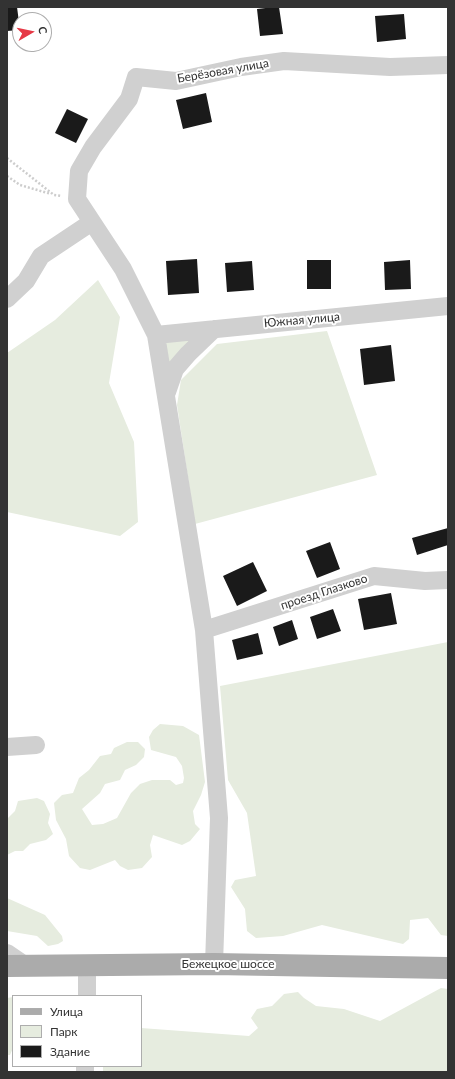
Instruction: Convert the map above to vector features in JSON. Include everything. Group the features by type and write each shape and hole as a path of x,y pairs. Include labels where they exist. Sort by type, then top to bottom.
{"main road":[{"name":"Бежецкое шоссе","path":"16,966 214,964 448,968"}],"street":[{"name":"Берёзовая улица","path":"76,199 79,171 93,147 130,99 136,77 176,81 241,67 284,61 390,67 448,65"},
{"path":"76,199 123,269 156,334 204,630 219,818 214,964"},
{"path":"7,299 26,281 41,256 92,222"},
{"name":"Южная улица","path":"156,334 448,306"},
{"path":"166,396 175,369 214,328"},
{"name":"проезд Глазково","path":"204,630 374,576 425,581 448,580"},
{"path":"7,747 36,745"},
{"path":"7,953 16,966"},
{"path":"87,965 87,995"}],"path":[{"path":"7,158 54,195"},
{"path":"7,176 20,186 76,199"}],"green space":[{"path":"98,280 120,317 109,383 134,442 138,522 120,536 7,512 7,353 55,320"},
{"path":"327,331 377,475 195,524 177,405 181,380 217,344"},
{"path":"163,337 193,337 170,365"},
{"path":"448,642 448,936 441,935 428,918 410,920 409,939 403,944 322,925 283,936 256,938 247,931 245,909 231,887 235,880 256,876 247,813 228,780 220,686"},
{"path":"160,724 183,726 199,735 205,782 201,795 193,811 195,824 200,829 190,841 182,845 153,835 150,845 152,857 142,868 128,870 120,866 115,860 90,870 80,868 69,856 66,839 56,820 54,803 62,795 73,793 79,778 89,770 100,756 111,754 114,748 127,742 138,742 145,749 144,757 136,765 125,770 120,780 105,784 100,793 82,809 92,825 103,824 117,818 131,793 140,784 152,780 170,780 176,785 183,783 184,778 182,766 176,757 151,750 149,737 153,730"},
{"path":"37,798 44,801 50,814 48,823 53,834 46,840 30,844 23,851 15,851 7,855 7,819 15,811 18,801"},
{"path":"7,898 45,915 62,936 63,941 58,944 48,946 37,936 7,931"},
{"path":"441,988 448,989 448,1072 103,1072 103,1067 142,1067 142,1028 249,1036 258,1028 251,1018 257,1009 272,1006 284,994 298,992 316,1006 344,1009 380,1021"},
{"path":"12,997 12,1050 10,1055 7,1055 7,998"}],"building":[{"path":"7,7 17,7 18,12 12,12 12,31 7,31"},
{"path":"279,7 283,34 260,36 257,9"},
{"path":"404,14 406,39 377,42 375,16"},
{"path":"206,93 212,122 183,129 176,100"},
{"path":"67,109 88,119 76,143 55,133"},
{"path":"197,259 199,293 168,295 166,261"},
{"path":"307,260 331,260 331,289 307,289"},
{"path":"410,260 411,289 385,290 384,262"},
{"path":"252,261 254,290 227,292 225,263"},
{"path":"391,345 395,381 364,385 360,349"},
{"path":"448,528 448,545 417,555 412,538"},
{"path":"330,542 340,569 317,578 306,551"},
{"path":"253,562 267,591 237,606 223,576"},
{"path":"391,593 397,624 364,630 358,599"},
{"path":"333,609 341,631 317,639 310,617"},
{"path":"292,620 298,639 279,646 273,627"},
{"path":"258,633 263,654 237,660 232,640"}]}
